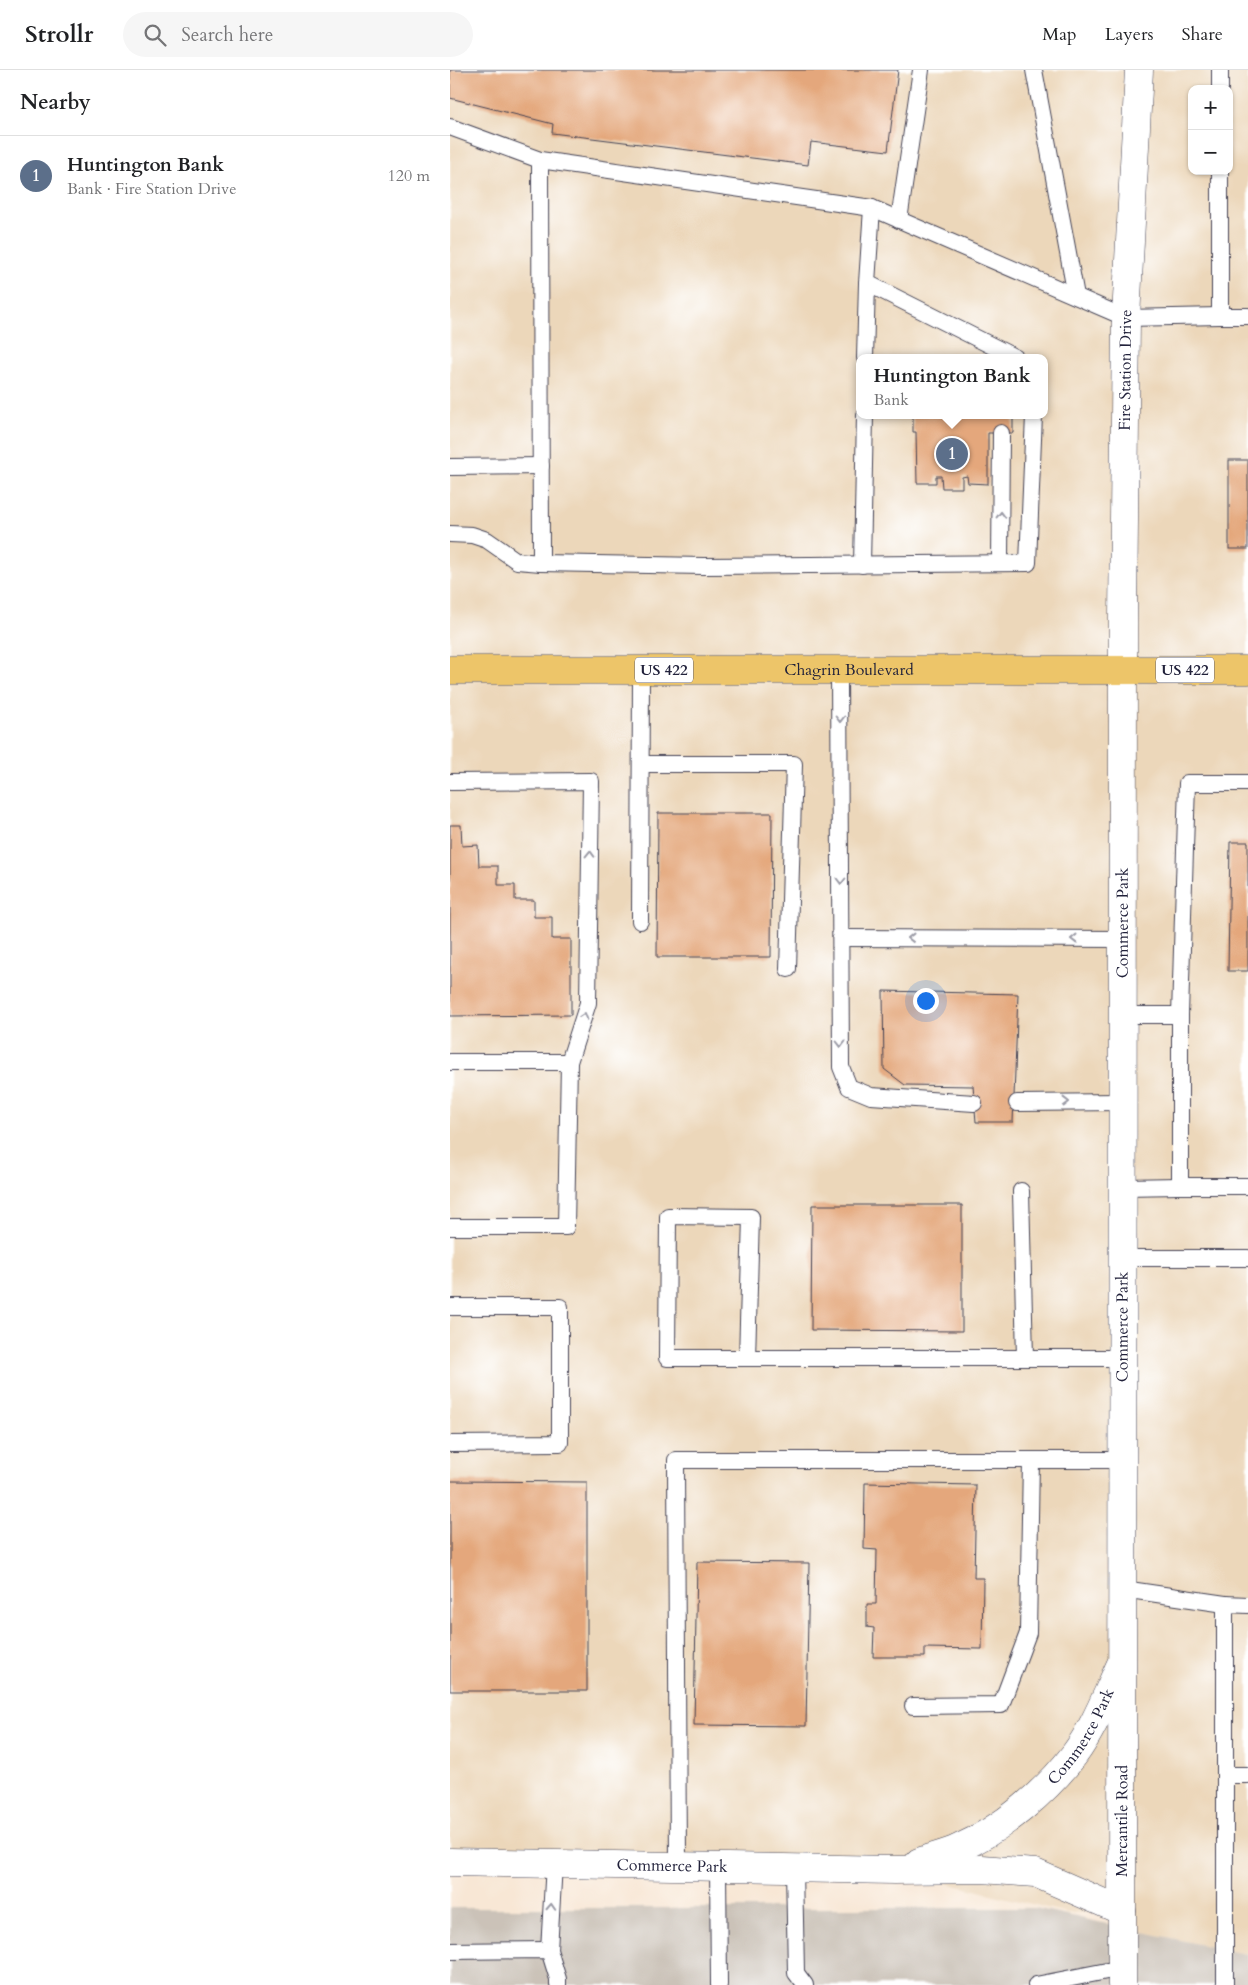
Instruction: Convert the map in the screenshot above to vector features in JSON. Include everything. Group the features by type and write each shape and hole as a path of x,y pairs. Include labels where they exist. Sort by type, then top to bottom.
{"main road":[{"name":"Chagrin Boulevard","path":"450,670 1248,670"}],"street":[{"name":"Fire Station Drive","path":"1122,670 1126,318 1138,70"},
{"name":"Commerce Park","path":"894,1870 959,1848 1007,1820 1044,1791 1075,1754 1097,1715 1123,1658 1122,670"},
{"name":"Mercantile Road","path":"1122,1977 1123,1658"},
{"name":"Commerce Park","path":"450,1862 894,1870 982,1869 1035,1873 1122,1911"}],"lane":[{"path":"899,220 921,70"},
{"path":"1034,70 1076,296"},
{"path":"1220,70 1220,85"},
{"path":"450,127 540,160 872,208 1126,318 1248,316"},
{"path":"540,160 541,563"},
{"path":"1220,175 1220,316"},
{"path":"866,354 866,283 872,208"},
{"path":"866,283 1003,354"},
{"path":"862,565 865,419"},
{"path":"450,534 472,534 487,540 517,562 703,566 1028,563 1034,419"},
{"path":"1000,563 1002,432"},
{"path":"450,467 541,466"},
{"path":"640,921 641,670"},
{"path":"839,670 842,1067 849,1087 871,1096 974,1104"},
{"path":"641,764 794,764 788,969"},
{"path":"450,782 591,780 588,1002 569,1062 566,1226 450,1227"},
{"path":"1180,1186 1180,1015 1187,784 1248,784"},
{"path":"841,938 1122,939"},
{"path":"1123,1015 1180,1015"},
{"path":"450,1062 569,1062"},
{"path":"1017,1102 1123,1102"},
{"path":"1123,1187 1248,1186"},
{"path":"1021,1191 1025,1358"},
{"path":"747,1358 751,1217 668,1216 667,1358 747,1358 1123,1358"},
{"path":"1123,1258 1248,1258"},
{"path":"450,1307 560,1307 560,1443 450,1444"},
{"path":"678,1866 676,1460 1123,1460"},
{"path":"913,1706 1001,1705 1028,1633 1031,1460"},
{"path":"1123,1589 1224,1604 1248,1605"},
{"path":"1224,1604 1224,1985"},
{"path":"1224,1775 1248,1775"},
{"path":"554,1864 549,1950 558,1985"},
{"path":"718,1866 720,1985"},
{"path":"794,1868 796,1973 805,1985"},
{"path":"450,1951 549,1950"},
{"path":"1036,1985 1122,1977"}],"shaded area":[{"path":"450,70 1248,70 1248,1955 1140,1931 1122,1911 1067,1913 894,1870 450,1862"},
{"path":"450,1908 1035,1908 1248,1955 1248,1985 450,1985"}],"building":[{"path":"450,70 898,70 888,151 811,142 808,165 552,133 553,124 450,98"},
{"path":"913,419 1013,419 1013,433 988,433 988,484 968,483 967,476 962,477 962,488 942,488 941,476 936,476 936,483 917,483 916,432 913,432"},
{"path":"1229,460 1248,460 1248,549 1229,549"},
{"path":"658,813 772,813 771,957 657,957"},
{"path":"450,825 461,825 462,846 478,845 479,866 498,866 498,885 515,885 515,900 534,900 534,917 552,917 552,939 571,939 571,1015 450,1016"},
{"path":"1230,842 1248,842 1248,971 1228,971"},
{"path":"883,991 1018,994 1013,1122 976,1122 973,1086 905,1085 884,1069"},
{"path":"812,1205 962,1205 962,1331 811,1330"},
{"path":"450,1481 587,1482 587,1691 450,1691"},
{"path":"865,1483 976,1485 974,1578 983,1578 982,1649 925,1648 925,1657 873,1657 874,1628 867,1627 867,1604 876,1604 877,1550 864,1549"},
{"path":"697,1562 809,1563 806,1726 694,1725"}],"place":[{"name":"Huntington Bank","path":"952,454"}]}
